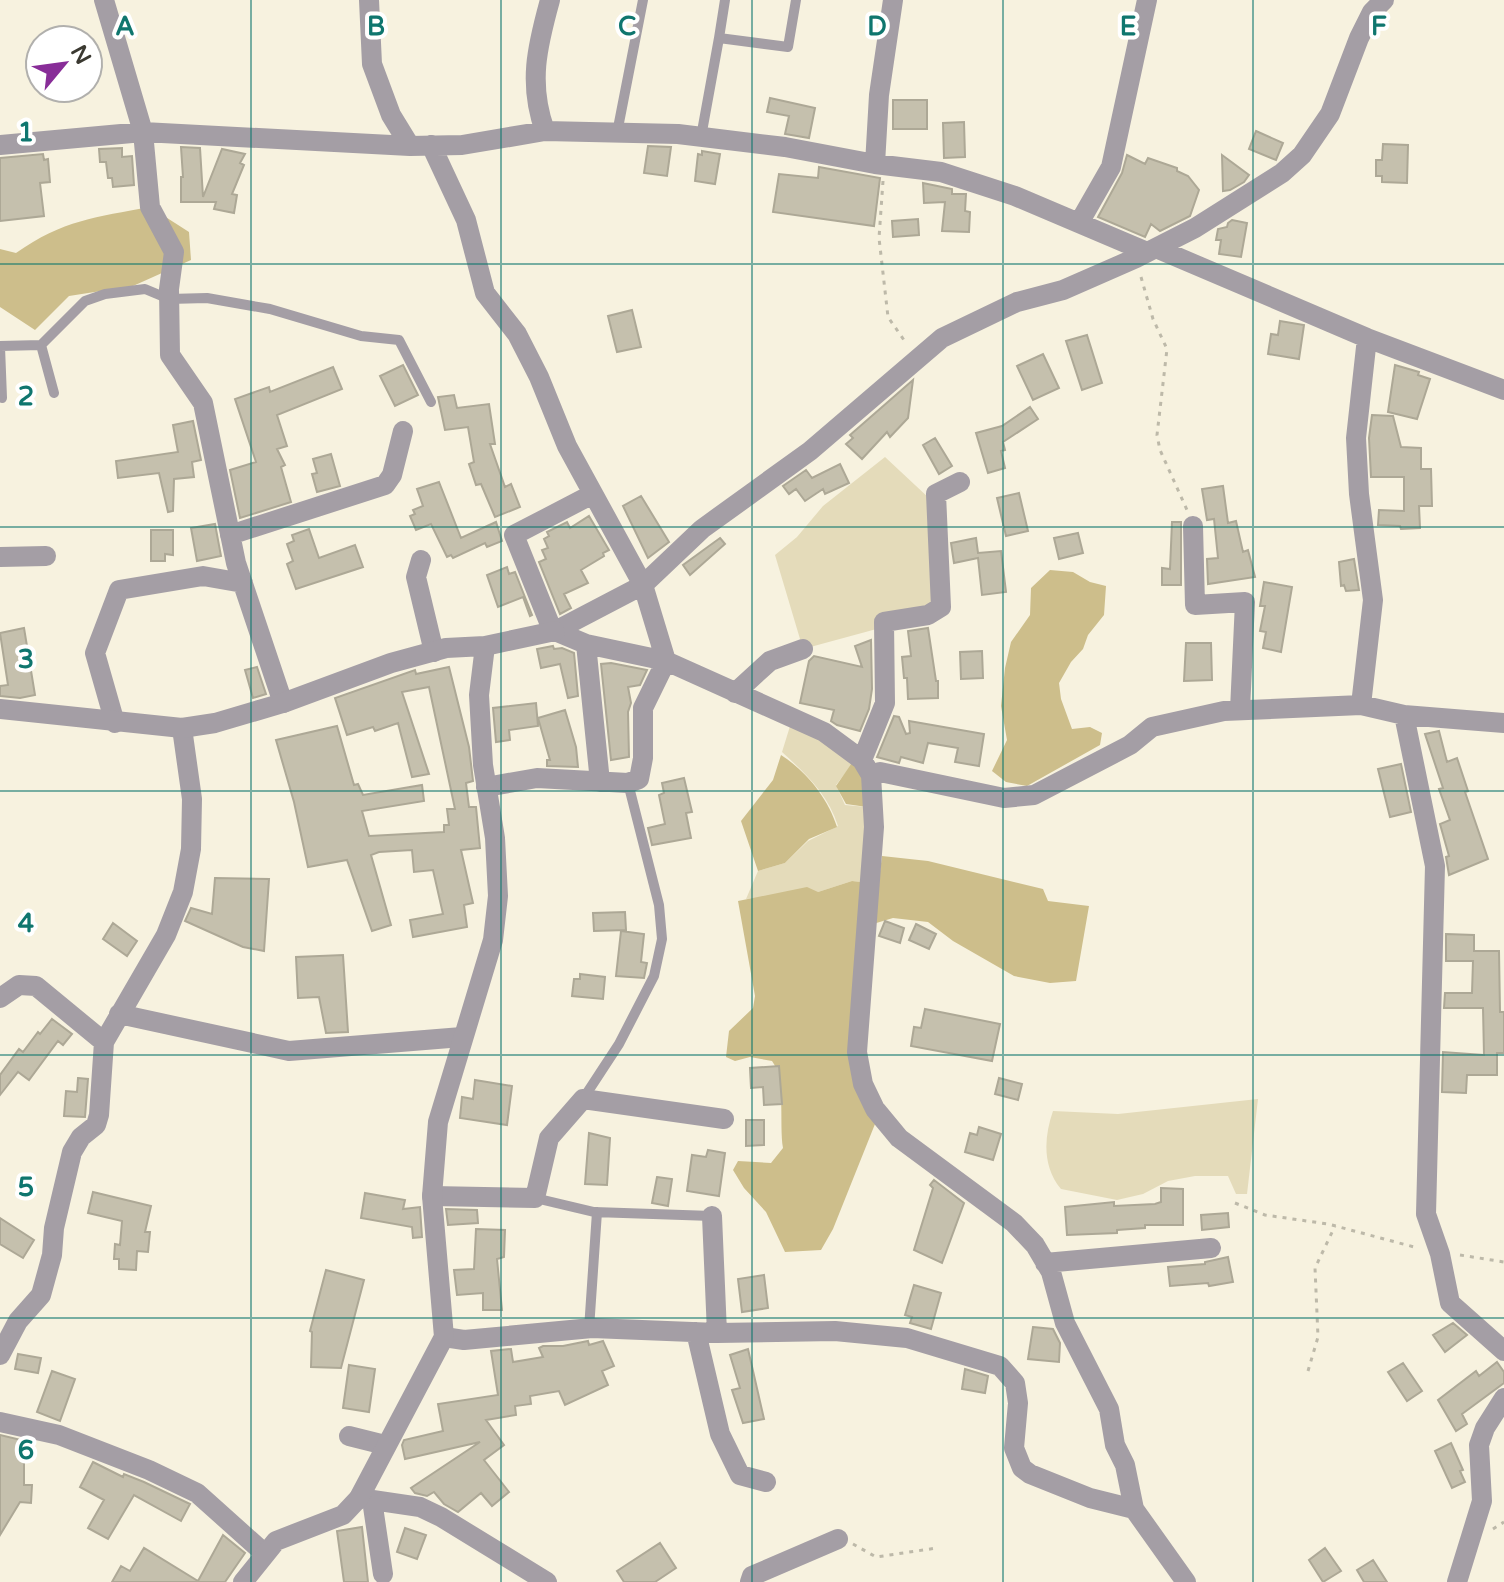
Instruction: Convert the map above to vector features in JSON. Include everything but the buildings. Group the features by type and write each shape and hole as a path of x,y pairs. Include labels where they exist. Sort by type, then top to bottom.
{"street":[{"path":"104,0 143,132 150,207 174,252 169,299 170,355 203,403 230,535 283,703"},
{"path":"369,0 372,64 391,115 421,146 466,220 485,293 517,334 539,377 567,446 643,585 666,661 643,708 643,758 639,779 628,783 537,778 486,787"},
{"path":"545,131 534,82 539,39 550,0"},
{"path":"880,165 879,95 893,0"},
{"path":"1079,223 1111,167 1147,0"},
{"path":"0,709 182,728 215,723 283,703 391,663 446,648 485,646 554,631 643,585 702,529 810,451 942,338 1017,302 1063,290 1146,253 1195,228 1282,173 1302,155 1330,114 1359,38 1372,12 1384,0"},
{"path":"0,145 143,132 310,143 421,146 462,145 545,131 617,133 701,137 785,147 880,165 941,172 1015,196 1146,253 1504,390"},
{"path":"1361,705 1373,600 1359,494 1356,438 1367,338"},
{"path":"1483,381 1504,372"},
{"path":"230,535 385,485 392,475 403,431"},
{"path":"960,482 936,494 941,607 928,615 884,622 885,703 867,768 874,827 857,1052 863,1084 875,1109 899,1138 1014,1223 1035,1245 1051,1272 1065,1323 1109,1409 1115,1445 1125,1465 1134,1509 1186,1582"},
{"path":"593,494 514,535 554,631 586,644 666,661 824,732 867,768 880,772 1004,798 1034,795 1130,745 1152,727 1240,710 1361,705 1404,715 1504,723"},
{"path":"1193,526 1195,605 1245,602 1240,710"},
{"path":"0,557 46,556"},
{"path":"421,560 416,577 434,652"},
{"path":"115,723 95,653 119,590 203,576 243,583"},
{"path":"586,644 600,782"},
{"path":"383,1574 366,1499 385,1445 444,1337 432,1196 438,1122 493,940 498,896 495,838 486,787 479,695 485,646"},
{"path":"735,693 770,661 803,649"},
{"path":"1404,715 1435,866 1426,1214 1440,1254 1450,1303 1504,1351"},
{"path":"0,1355 18,1321 41,1295 72,1152 81,1137 96,1125 99,1115 104,1042 166,935 183,892 191,849 192,799 182,728"},
{"path":"3,989 19,985 36,986 104,1042"},
{"path":"119,1014 289,1051 462,1037"},
{"path":"432,1196 535,1198 549,1138 583,1099 724,1119"},
{"path":"712,1216 717,1333"},
{"path":"1045,1263 1211,1248"},
{"path":"444,1337 464,1340 589,1329 717,1333 835,1331 907,1338 1000,1366 1015,1383 1018,1403 1014,1448 1022,1468 1090,1498 1134,1509"},
{"path":"696,1332 720,1434 740,1475 766,1482"},
{"path":"1457,1582 1482,1501 1479,1445 1485,1428 1504,1398"},
{"path":"0,1422 59,1435 149,1470 197,1493 264,1553"},
{"path":"349,1436 385,1445"},
{"path":"243,1582 276,1541 343,1515 366,1499 420,1507 547,1582"},
{"path":"750,1582 752,1576 838,1539"}],"lane":[{"path":"617,133 643,0"},
{"path":"701,137 725,0"},
{"path":"719,38 788,47 796,0"},
{"path":"2,398 0,347 41,345 85,301 105,294 145,289 169,299 207,298 270,309 361,336 399,340 431,402"},
{"path":"41,345 54,393"},
{"path":"583,1099 619,1044 654,976 662,939 659,905 628,783"},
{"path":"535,1198 597,1212 712,1216"},
{"path":"589,1329 597,1212"}],"path":[{"path":"880,165 879,238 888,317 917,360"},
{"path":"1146,253 1153,319 1167,349 1157,435 1193,526"},
{"path":"1235,1203 1265,1215 1335,1226 1440,1254 1504,1262"},
{"path":"1308,1371 1318,1337 1315,1268 1335,1226"},
{"path":"838,1539 855,1544 876,1557 937,1548"}],"shaded area":[{"path":"150,207 189,232 191,260 133,286 69,296 35,330 0,307 0,249 16,253 65,227 96,217"},
{"path":"885,457 930,499 942,582 928,615 803,649 775,555 797,537 823,506"},
{"path":"1050,570 1073,572 1090,582 1106,586 1104,615 1059,683 1061,699 1072,729 1090,727 1102,733 1100,745 1027,786 1006,782 992,771 1007,740 1001,706 1011,642 1030,615 1031,588"},
{"path":"791,723 857,758 836,785 845,805 867,807 870,883 852,881 818,892 746,899 758,871 785,863 808,841 838,826 822,794 782,752"},
{"path":"781,755 815,786 837,827 809,839 785,863 758,871 741,821 773,780"},
{"path":"856,757 868,776 867,807 846,804 836,786"},
{"path":"882,856 928,861 1043,889 1048,901 1089,906 1076,981 1050,983 1014,976 953,941 928,922 893,918 873,924"},
{"path":"852,881 870,883 857,1049 877,1119 833,1229 821,1250 785,1252 766,1212 744,1188 733,1170 738,1161 771,1163 783,1148 781,1090 772,1061 750,1057 735,1061 726,1057 729,1031 753,1008 755,996 738,901 807,887 818,892"},
{"path":"1258,1099 1247,1194 1236,1194 1228,1176 1195,1176 1168,1181 1143,1194 1117,1200 1061,1189 1050,1171 1046,1151 1053,1111 1118,1114"}]}
